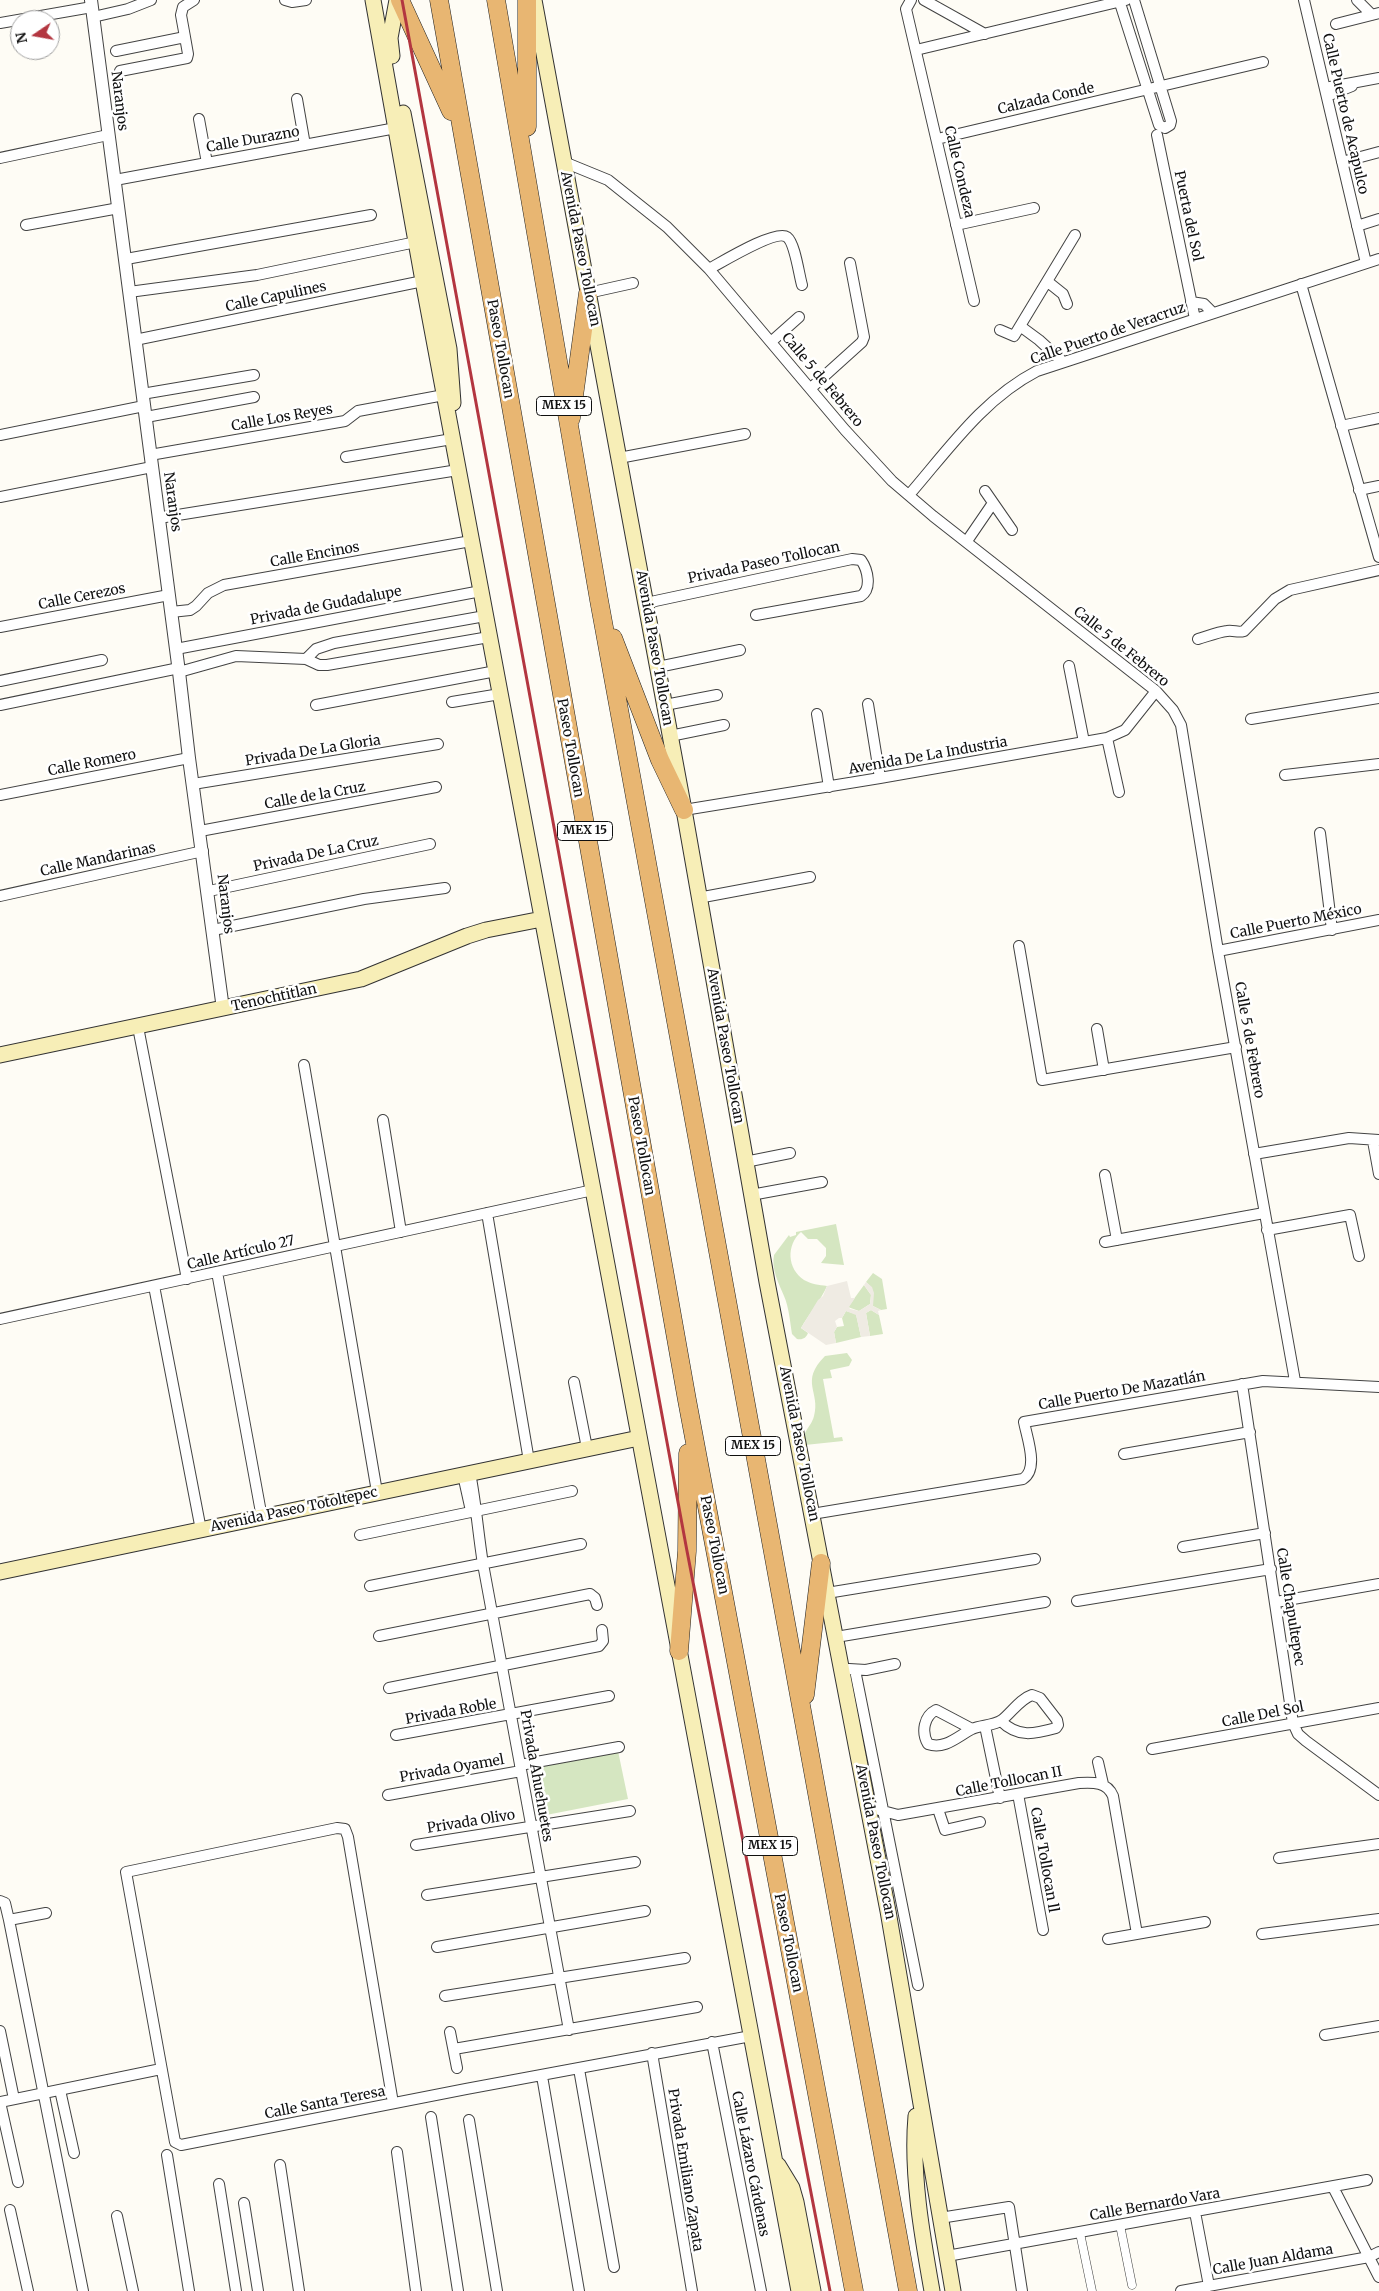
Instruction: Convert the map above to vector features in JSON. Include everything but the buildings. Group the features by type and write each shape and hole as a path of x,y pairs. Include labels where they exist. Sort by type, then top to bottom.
{"highway":[{"path":"399,0 462,139"},
{"name":"Paseo Tollocan","path":"439,0 462,139 687,1400 854,2291"},
{"name":"MEX 15","path":"496,0 568,430 908,2291"},
{"path":"527,0 526,101 532,212"},
{"path":"568,430 580,361 588,293"},
{"path":"599,600 660,760 684,810"},
{"path":"679,1651 687,1551 687,1400"},
{"path":"803,1718 808,1660 818,1604 821,1563"}],"main road":[{"path":"372,0 638,1438 799,2291"},
{"path":"399,0 390,38 392,56 432,254 452,373 452,438"},
{"name":"Avenida Paseo Tollocan","path":"534,0 658,666 751,1196 827,1593 836,1637 848,1669 875,1808 918,2092 953,2291"},
{"name":"Tenochtitlan","path":"0,1055 138,1028 361,979 467,936 486,930 542,919"},
{"name":"Avenida Paseo Totoltepec","path":"0,1572 638,1438"},
{"name":"Avenida Paseo Tollocan","path":"918,2092 915,2149 920,2206 932,2291"},
{"path":"774,2158 792,2188 813,2291"}],"street":[{"path":"0,23 92,8 128,9 151,0"},
{"path":"120,71 187,58 188,54 181,15 183,7 194,0"},
{"path":"285,0 292,2 306,0"},
{"name":"Calle Condeza","path":"911,0 906,9 974,301"},
{"path":"924,0 985,34"},
{"path":"916,50 1122,1 1159,125 1165,128 1171,123 1134,0"},
{"name":"Calle Puerto de Acapulco","path":"1304,0 1366,263"},
{"path":"1357,0 1376,14"},
{"name":"Naranjos","path":"92,8 223,1009"},
{"path":"1336,24 1376,14"},
{"path":"116,51 184,37"},
{"name":"Calzada Conde","path":"937,139 1263,62"},
{"path":"1326,92 1379,78"},
{"path":"296,99 305,145"},
{"path":"199,119 207,163"},
{"name":"Calle Durazno","path":"115,180 396,128"},
{"name":"Puerta del Sol","path":"1157,135 1195,319"},
{"path":"0,158 108,136"},
{"path":"1342,162 1379,152"},
{"name":"Calle 5 de Febrero","path":"564,162 596,173 620,188 666,227 709,269 876,465 909,495 967,542 1156,691 1176,714 1181,725 1218,952 1295,1381"},
{"path":"26,224 118,208"},
{"path":"956,225 1034,208"},
{"path":"126,259 371,215"},
{"path":"1357,226 1379,219"},
{"path":"709,269 775,235 786,237 792,244 802,285"},
{"path":"1000,330 1014,336 1048,282 1074,235"},
{"path":"129,292 257,275 416,242"},
{"name":"Calle Puerto de Veracruz","path":"909,495 979,412 991,401 1026,377 1062,361 1379,259"},
{"path":"811,388 862,342 864,338 850,263"},
{"name":"Calle Capulines","path":"135,340 423,281"},
{"path":"1048,282 1063,294 1067,304"},
{"path":"588,293 633,283"},
{"path":"1301,284 1379,557"},
{"path":"1191,302 1204,304 1213,313"},
{"path":"772,341 800,317"},
{"path":"1020,326 1040,340 1062,361"},
{"path":"0,435 144,406 254,375"},
{"name":"Calle Los Reyes","path":"0,497 151,461 345,421 358,411 444,395"},
{"path":"144,406 254,397"},
{"path":"1341,426 1379,418"},
{"path":"619,458 745,434"},
{"path":"346,457 452,438"},
{"path":"159,518 458,470"},
{"path":"1359,490 1379,486"},
{"path":"985,491 1012,530"},
{"path":"967,542 993,504"},
{"name":"Calle Encinos","path":"171,612 190,610 208,593 224,585 471,541"},
{"name":"Privada Paseo Tollocan","path":"646,603 852,559 861,560 864,565 868,586 867,591 861,596 756,615"},
{"path":"1198,640 1229,630 1239,633 1275,599 1290,590 1379,570"},
{"name":"Privada de Gudadalupe","path":"176,648 481,592"},
{"name":"Calle Cerezos","path":"0,627 169,595"},
{"path":"306,659 316,649 334,643 485,616"},
{"path":"0,705 179,670 232,657 306,659 319,665 327,666 489,637"},
{"path":"658,666 740,650"},
{"path":"0,681 102,660"},
{"path":"1069,666 1084,742"},
{"path":"316,705 496,672"},
{"name":"Avenida De La Industria","path":"684,810 829,787 1107,738 1125,730 1156,691"},
{"path":"452,702 500,694"},
{"path":"665,705 717,695"},
{"path":"1252,719 1379,698"},
{"path":"868,704 880,778"},
{"path":"817,714 829,787"},
{"path":"670,736 724,725"},
{"path":"1107,738 1119,792"},
{"name":"Privada De La Gloria","path":"193,784 438,744"},
{"name":"Calle Romero","path":"0,796 189,758"},
{"path":"1285,775 1379,764"},
{"name":"Calle de la Cruz","path":"200,831 436,788"},
{"path":"1320,833 1332,930"},
{"name":"Privada De La Cruz","path":"209,891 430,844"},
{"name":"Calle Mandarinas","path":"0,896 203,851"},
{"path":"698,898 810,877"},
{"path":"213,930 364,899 445,888"},
{"name":"Calle Puerto México","path":"1218,952 1379,920"},
{"path":"1019,946 1042,1080 1236,1047"},
{"path":"138,1028 187,1279"},
{"path":"1097,1029 1104,1070"},
{"path":"304,1065 376,1492"},
{"path":"383,1120 402,1232"},
{"path":"1254,1154 1349,1138 1376,1140 1379,1174"},
{"path":"745,1162 790,1153"},
{"path":"1105,1175 1117,1240"},
{"path":"751,1196 822,1182"},
{"name":"Calle Artículo 27","path":"0,1319 593,1190"},
{"path":"487,1213 529,1461"},
{"path":"1105,1242 1264,1213"},
{"path":"1267,1230 1350,1215 1359,1256"},
{"path":"217,1272 262,1518"},
{"path":"154,1286 201,1530"},
{"name":"Calle Puerto De Mazatlán","path":"812,1514 1018,1481 1027,1477 1031,1470 1024,1422 1263,1381 1295,1381 1379,1387"},
{"path":"574,1382 587,1448"},
{"name":"Calle Chapultepec","path":"1242,1384 1293,1723 1298,1734 1306,1741 1379,1796"},
{"path":"1124,1454 1250,1432"},
{"name":"Privada Ahuehuetes","path":"467,1474 569,2030"},
{"path":"360,1534 572,1491"},
{"path":"1184,1547 1265,1533"},
{"path":"370,1586 581,1544"},
{"path":"827,1593 1035,1559"},
{"path":"1077,1601 1271,1569"},
{"path":"1276,1602 1379,1584"},
{"path":"379,1636 590,1594 595,1598 597,1605"},
{"path":"836,1637 1045,1602"},
{"path":"389,1688 599,1646 603,1642 602,1630"},
{"path":"848,1669 866,1670 895,1664"},
{"path":"972,1729 936,1710 926,1720 924,1726 926,1741 934,1745 955,1740 972,1729 1001,1721 1027,1697 1035,1695 1040,1698 1057,1720 1058,1725 1056,1728 1026,1734 1012,1731 1001,1721"},
{"name":"Privada Roble","path":"396,1735 609,1696"},
{"name":"Calle Del Sol","path":"1152,1750 1379,1708"},
{"path":"985,1726 1000,1798"},
{"name":"Privada Oyamel","path":"388,1795 619,1747"},
{"path":"1098,1762 1103,1784 1110,1790 1113,1796 1137,1934"},
{"name":"Calle Tollocan II","path":"875,1808 898,1815 1079,1783 1103,1784"},
{"name":"Calle Tollocan ll","path":"1018,1794 1042,1930"},
{"path":"938,1809 945,1830 980,1822"},
{"name":"Privada Olivo","path":"416,1845 630,1811"},
{"name":"Calle Tollocan II","path":"879,1830 898,1815"},
{"name":"Calle Santa Teresa","path":"393,2103 348,1837 345,1829 337,1828 126,1872 160,2069 175,2142 181,2145 579,2069 652,2053 751,2036"},
{"path":"879,1830 918,1985"},
{"path":"1279,1858 1379,1844"},
{"path":"427,1895 635,1862"},
{"path":"0,1900 5,1903 9,1920 80,2290"},
{"path":"437,1947 645,1911"},
{"path":"9,1920 46,1913"},
{"path":"1262,1934 1379,1919"},
{"path":"1108,1938 1205,1922"},
{"path":"445,1996 560,1980 685,1958"},
{"path":"454,2049 697,2007"},
{"path":"1325,2035 1379,2026"},
{"path":"0,2031 14,2099"},
{"path":"450,2032 456,2068"},
{"name":"Calle Lázaro Cárdenas","path":"712,2042 761,2291"},
{"name":"Privada Emiliano Zapata","path":"652,2053 692,2291"},
{"path":"18,2182 0,2102 160,2069"},
{"path":"579,2069 614,2267"},
{"path":"542,2076 579,2291"},
{"path":"60,2090 74,2153"},
{"path":"431,2117 458,2291"},
{"path":"469,2120 497,2291"},
{"path":"397,2152 416,2291"},
{"path":"167,2155 189,2291"},
{"path":"280,2165 299,2291"},
{"name":"Calle Bernardo Vara","path":"947,2256 1367,2180"},
{"path":"220,2184 236,2291"},
{"path":"1333,2187 1379,2276"},
{"path":"244,2203 258,2291"},
{"path":"940,2218 1009,2207 1022,2291"},
{"path":"10,2210 28,2291"},
{"path":"1195,2212 1210,2286"},
{"path":"117,2216 133,2291"},
{"path":"1120,2225 1132,2285"},
{"path":"1080,2233 1092,2291"},
{"name":"Calle Juan Aldama","path":"1181,2291 1369,2257 1379,2252"}],"green space":[{"path":"836,1224 844,1265 821,1263 826,1256 826,1248 817,1239 808,1239 801,1232 793,1243 790,1257 794,1270 804,1280 827,1286 801,1328 808,1333 807,1335 803,1339 797,1339 792,1334 786,1300 775,1271 774,1255 789,1235 790,1237 796,1235 796,1232"},
{"path":"873,1273 882,1279 887,1309 881,1310 873,1306 869,1285 866,1282"},
{"path":"864,1285 871,1295 870,1304 859,1311 848,1307"},
{"path":"871,1310 879,1315 883,1334 870,1336 866,1313"},
{"path":"846,1311 856,1314 861,1337 836,1343 834,1332 837,1327 844,1326 842,1318"},
{"path":"847,1353 852,1360 849,1366 830,1370 832,1378 823,1379 834,1438 842,1437 843,1441 805,1445 804,1436 813,1420 815,1408 812,1387 813,1373 825,1356"},
{"path":"618,1751 628,1799 541,1816 532,1765"}],"shaded area":[{"path":"847,1281 851,1298 855,1298 849,1307 850,1309 859,1311 870,1304 871,1295 864,1285 866,1282 872,1287 874,1293 873,1306 881,1310 878,1311 879,1315 871,1310 866,1313 870,1336 861,1337 856,1315 846,1311 842,1318 835,1321 837,1327 834,1332 836,1343 826,1345 801,1328 818,1300 823,1296 827,1286"}],"railway":[{"path":"402,0 687,1551 830,2291"}]}
